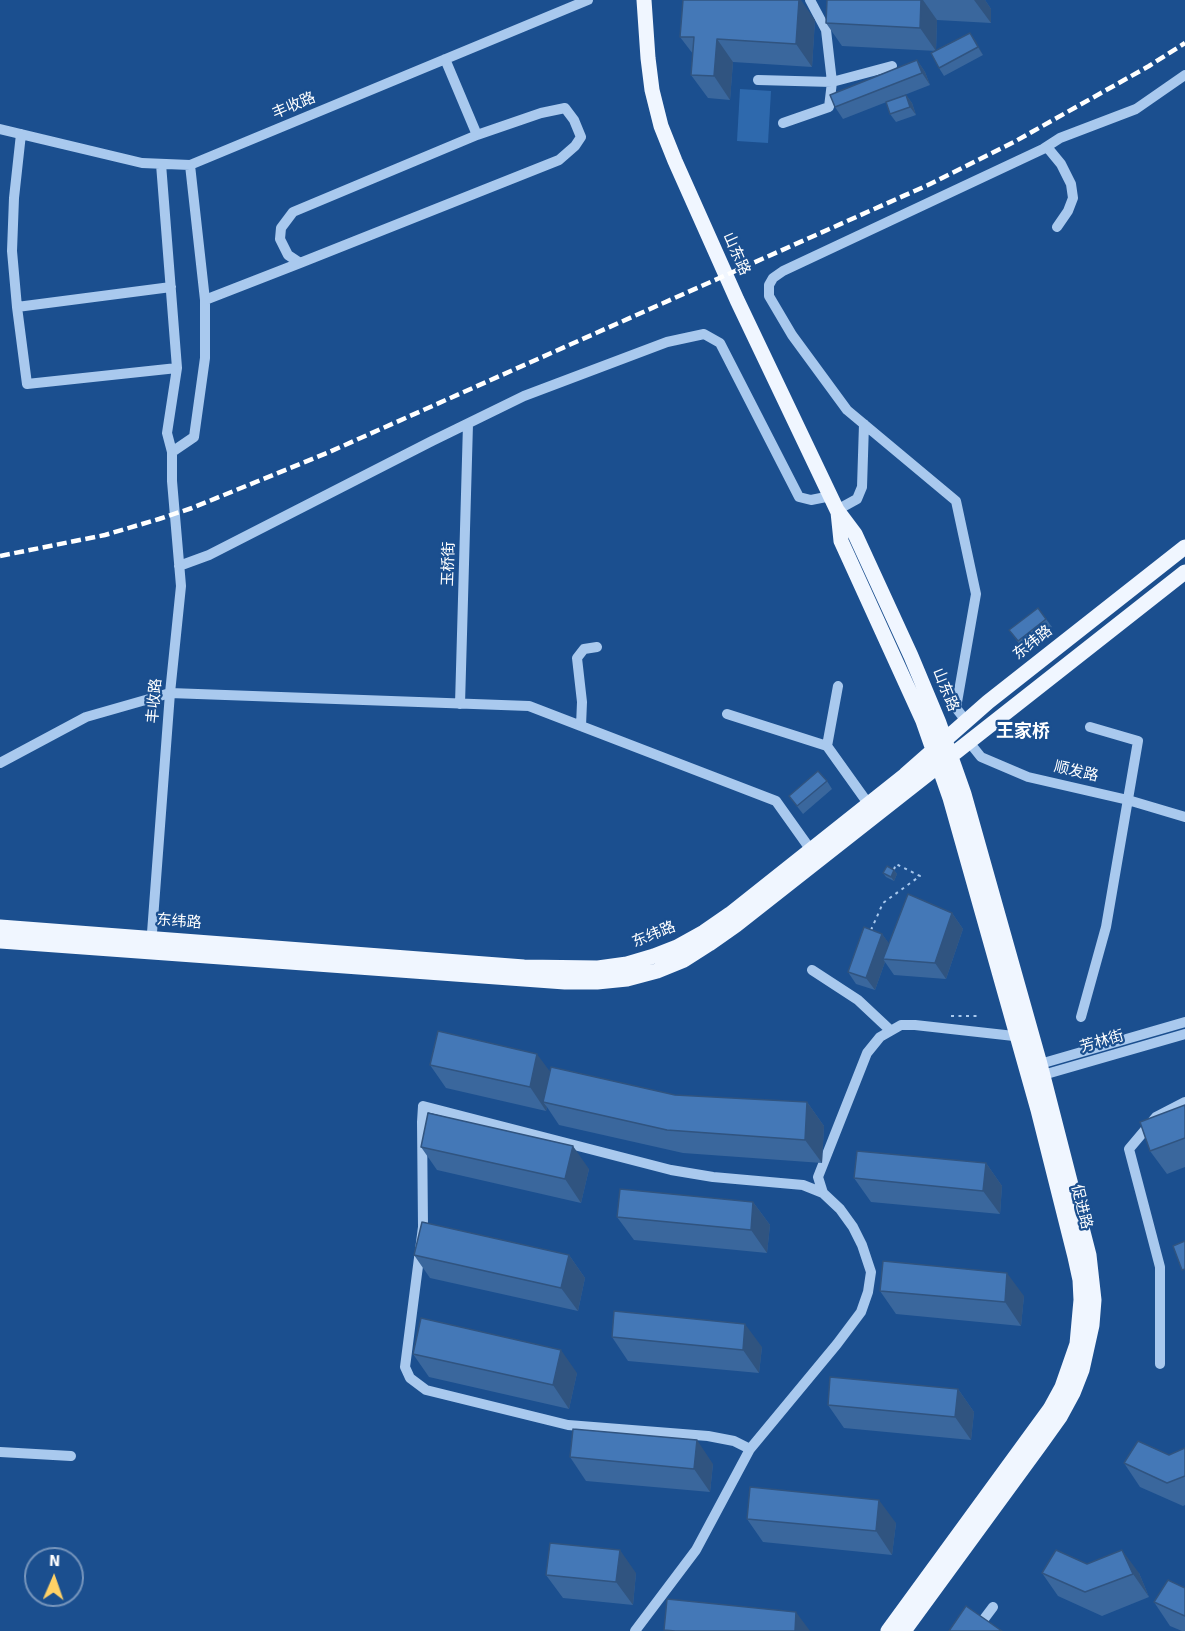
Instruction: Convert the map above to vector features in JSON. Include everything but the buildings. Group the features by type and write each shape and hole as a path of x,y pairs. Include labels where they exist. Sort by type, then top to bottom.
{"main road":[{"name":"山东路","path":"644,0 652,90 661,126 737,300 834,503 855,534 890,608 934,710 939,745 945,761"},
{"name":"东纬路","path":"872,810 939,745 997,694 1185,547"},
{"name":"东纬路","path":"0,941 151,945 524,967 587,968 627,964 669,950 704,932 814,855 872,810 945,761 1185,572"},
{"name":"促进路","path":"904,1631 1060,1417 1073,1393 1089,1346 1094,1300 1089,1255 1037,1071 1025,1037 964,794 945,761"},
{"name":"东纬路","path":"0,927 151,945"},
{"name":"促进路","path":"888,1631 1050,1409 1062,1387 1077,1344 1080,1323 1080,1280 1037,1071"}],"street":[{"name":"丰收路","path":"0,129 142,163 190,165 588,0"},
{"path":"783,123 829,107 832,82 826,30 810,0"},
{"path":"445,59 477,135"},
{"path":"759,80 832,82 892,66"},
{"path":"966,721 956,708 976,594 956,501 847,410 792,335 769,296 769,285 773,278 783,271 1047,147 1060,138 1136,109 1185,75"},
{"path":"205,300 300,263 559,160 575,146 581,137 574,120 565,108 541,113 477,135 292,212 281,228 280,239 288,255 300,263"},
{"path":"21,134 14,198 12,251 27,384 177,368"},
{"path":"1047,147 1061,164 1071,184 1073,198 1068,211 1057,227"},
{"name":"丰收路","path":"151,945 170,693 181,586 172,482 172,452 167,433 177,368 161,164"},
{"path":"172,452 194,437 205,358 205,300 190,165"},
{"path":"17,308 171,287"},
{"path":"180,566 209,555 525,396 667,342 704,334 720,343 799,497 834,503 856,499 862,487 864,424"},
{"name":"玉桥街","path":"460,705 468,424"},
{"path":"581,726 582,702 577,658 584,649 597,647"},
{"path":"826,746 838,686"},
{"path":"0,764 86,717 170,693 530,706 776,801 814,855"},
{"path":"727,714 826,746 872,810"},
{"path":"1081,1017 1106,927 1138,741 1090,727"},
{"name":"顺发路","path":"969,742 981,757 1028,777 1128,800 1185,817"},
{"path":"812,970 858,1000 890,1030"},
{"path":"1037,1071 1185,1022"},
{"path":"823,1193 818,1177 867,1053 880,1037 901,1025 915,1025 1025,1037"},
{"name":"芳林街","path":"1037,1071 1185,1034"},
{"path":"1160,1364 1160,1267 1129,1149 1156,1117 1185,1102"},
{"path":"635,1631 696,1550 750,1449 861,1312 868,1292 871,1272 862,1245 840,1209 823,1193 803,1185 713,1177 671,1170 423,1106 423,1227 405,1367 410,1378 426,1390 568,1425 708,1436 734,1441 750,1449"},
{"path":"0,1452 71,1456"},
{"path":"975,1631 993,1606"}],"path":[{"path":"870,933 884,903 921,876 896,864 893,872"},
{"path":"948,1016 980,1016"}],"shaded area":[{"path":"740,89 771,91 768,143 737,141"}],"railway":[{"path":"0,556 105,535 159,519 192,508 327,453 928,185 1014,142 1149,66 1185,43"}],"district":[{"name":"王家桥","path":"1023,732"}]}
